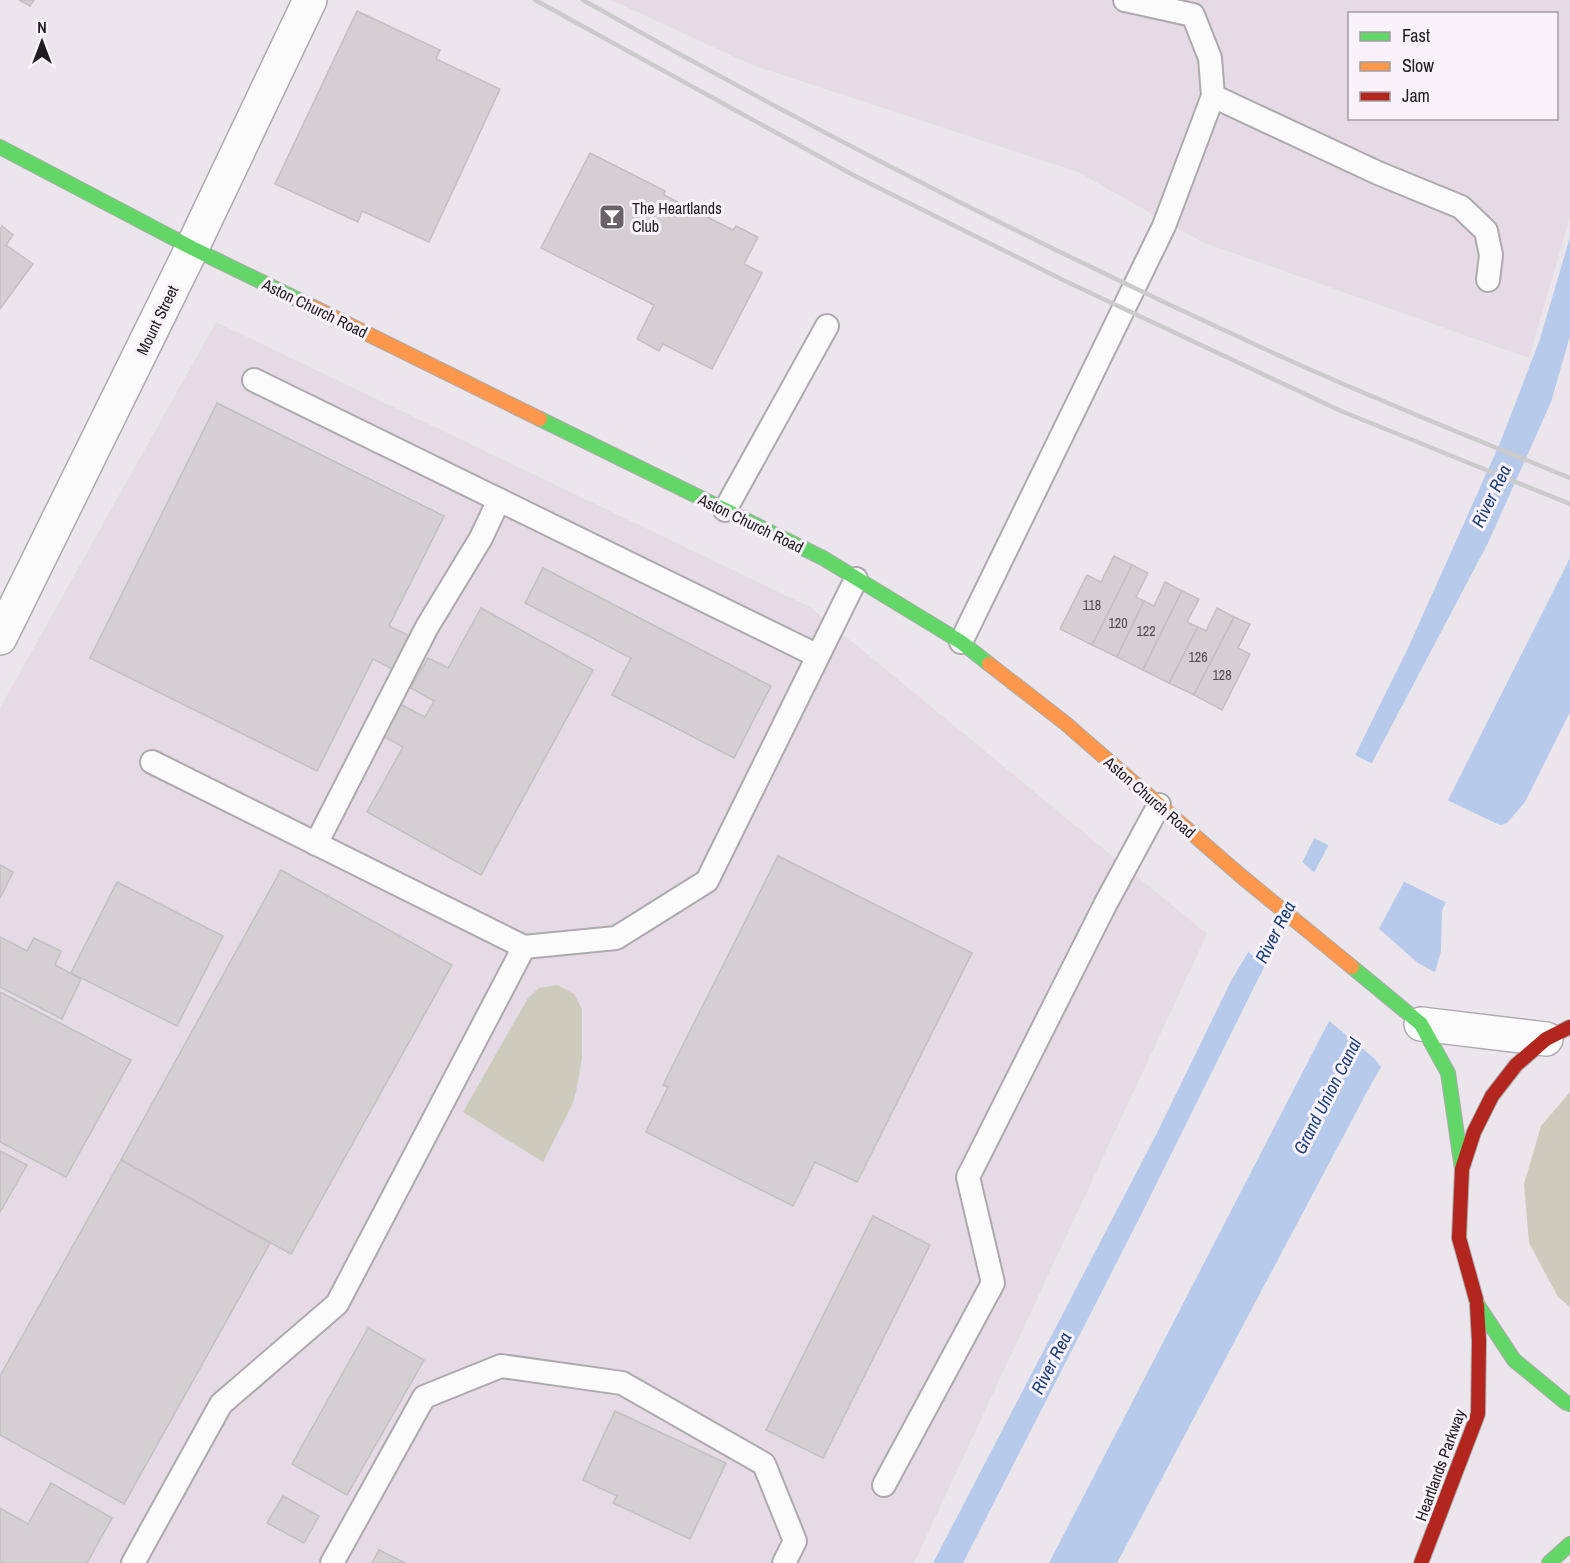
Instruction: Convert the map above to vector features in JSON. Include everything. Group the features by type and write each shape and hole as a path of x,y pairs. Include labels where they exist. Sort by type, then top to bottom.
{"street":[{"name":"Mount Street","path":"2,628 192,248 310,0"},
{"name":"Aston Church Road","path":"0,147 192,248 823,558 961,642 1065,723 1241,876 1421,1024 1448,1073 1462,1169"},
{"path":"1421,1024 1558,1033"},
{"path":"1558,1033 1516,1065 1492,1096 1474,1132 1462,1169 1459,1238 1477,1304 1514,1360 1570,1404"},
{"name":"Heartlands Parkway","path":"1421,1563 1478,1413 1477,1304"},
{"path":"1549,1563 1570,1544"}],"lane":[{"path":"961,642 1164,226 1213,96 1210,58 1198,8 1125,0"},
{"path":"1213,96 1378,173 1461,207 1486,231 1491,255 1488,280"},
{"path":"725,510 827,326"},
{"path":"254,380 818,656"},
{"path":"316,844 427,627 482,538 499,500"},
{"path":"152,762 524,947 616,938 707,881 856,579"},
{"path":"884,1485 993,1283 968,1177 1101,914 1159,805"},
{"path":"133,1563 221,1404 337,1304 524,947"},
{"path":"332,1563 424,1397 501,1366 622,1383 764,1464 795,1541 784,1563"}],"shaded area":[{"path":"611,0 1570,0 1570,217 1529,358 1202,242 1078,172 752,65"},
{"path":"216,322 810,607 1207,934 914,1563 0,1563 0,708"},
{"path":"558,985 574,994 582,1009 582,1058 572,1105 543,1162 463,1112 528,998 539,988"},
{"path":"1570,1092 1570,1307 1558,1297 1529,1243 1524,1184 1541,1126"}],"water":[{"name":"River Rea","path":"1570,237 1570,336 1551,402 1488,543 1258,979 1141,1215 963,1563 933,1563 1157,1133 1232,979 1300,867 1408,648 1500,443 1540,339"},
{"name":"Grand Union Canal","path":"1570,558 1570,712 1525,802 1507,823 1484,831 1442,910 1441,951 1434,976 1369,1088 1117,1563 1049,1563 1326,1027 1447,802"}],"pier":[{"path":"1353,754 1375,765 1332,847 1312,837"},
{"path":"1445,799 1504,827 1486,833 1449,904 1401,880"},
{"path":"1300,860 1317,875 1268,968 1246,950"},
{"path":"1377,927 1418,963 1438,974 1383,1070 1375,1059 1327,1019"}],"building":[{"path":"19,0 34,0 30,6"},
{"path":"357,11 440,50 436,59 500,89 429,242 362,211 358,222 275,184"},
{"path":"590,153 665,191 664,195 733,230 736,226 758,237 744,264 762,273 712,369 663,344 659,351 637,339 654,305 541,248"},
{"path":"2,226 13,235 6,245 33,264 0,309 0,230"},
{"path":"217,403 444,516 389,626 410,636 394,670 373,659 317,771 90,658"},
{"path":"1114,556 1132,565 1092,645 1060,629 1087,575 1101,582"},
{"path":"1132,565 1148,573 1136,597 1144,601 1117,657 1092,645"},
{"path":"543,568 771,686 734,758 612,695 631,658 525,603"},
{"path":"1165,582 1182,591 1143,670 1117,657 1144,601 1154,606"},
{"path":"1182,591 1199,599 1187,622 1198,627 1169,683 1143,670"},
{"path":"481,608 593,670 481,875 367,812 403,747 383,736 400,704 425,717 434,701 411,688 428,658 448,668"},
{"path":"1217,608 1234,617 1194,695 1169,683 1198,627 1206,631"},
{"path":"1234,617 1250,624 1238,648 1250,654 1222,710 1194,695"},
{"path":"778,856 972,953 857,1182 815,1162 793,1206 646,1132 668,1087 663,1085"},
{"path":"0,865 13,872 0,898"},
{"path":"281,870 452,965 291,1254 121,1160"},
{"path":"117,882 223,936 177,1026 71,973"},
{"path":"0,937 27,951 34,938 61,951 55,965 81,979 62,1019 0,987"},
{"path":"0,992 131,1060 66,1177 0,1142"},
{"path":"0,1151 27,1165 0,1212"},
{"path":"121,1160 270,1243 124,1504 0,1435 0,1376"},
{"path":"873,1216 930,1245 823,1458 766,1430"},
{"path":"368,1328 424,1360 347,1495 292,1464"},
{"path":"615,1411 726,1463 690,1539 613,1503 617,1496 583,1480"},
{"path":"51,1483 112,1518 87,1563 0,1563 0,1508 28,1524"},
{"path":"283,1496 319,1516 304,1543 267,1523"},
{"path":"379,1550 405,1563 372,1563"}],"railway":[{"path":"535,0 855,176 1063,280 1341,411 1570,504"},
{"path":"583,0 841,141 1103,273 1316,372 1570,478"}],"traffic: fast":[{"path":"0,147 192,248 313,307"},
{"path":"540,419 823,558 961,642 989,664"},
{"path":"1352,967 1421,1024 1448,1073 1462,1169"},
{"path":"1476,1299 1514,1360 1570,1404"},
{"path":"1549,1563 1570,1544"}],"traffic: slow":[{"path":"313,307 540,419"},
{"path":"989,664 1065,723 1241,876 1352,967"}],"traffic: jam":[{"path":"1476,1299 1459,1238 1462,1169 1474,1132 1492,1096 1516,1065 1546,1039 1570,1027"},
{"path":"1421,1563 1478,1414 1477,1305"}],"place":[{"name":"The Heartlands Club","path":"612,217"}]}
